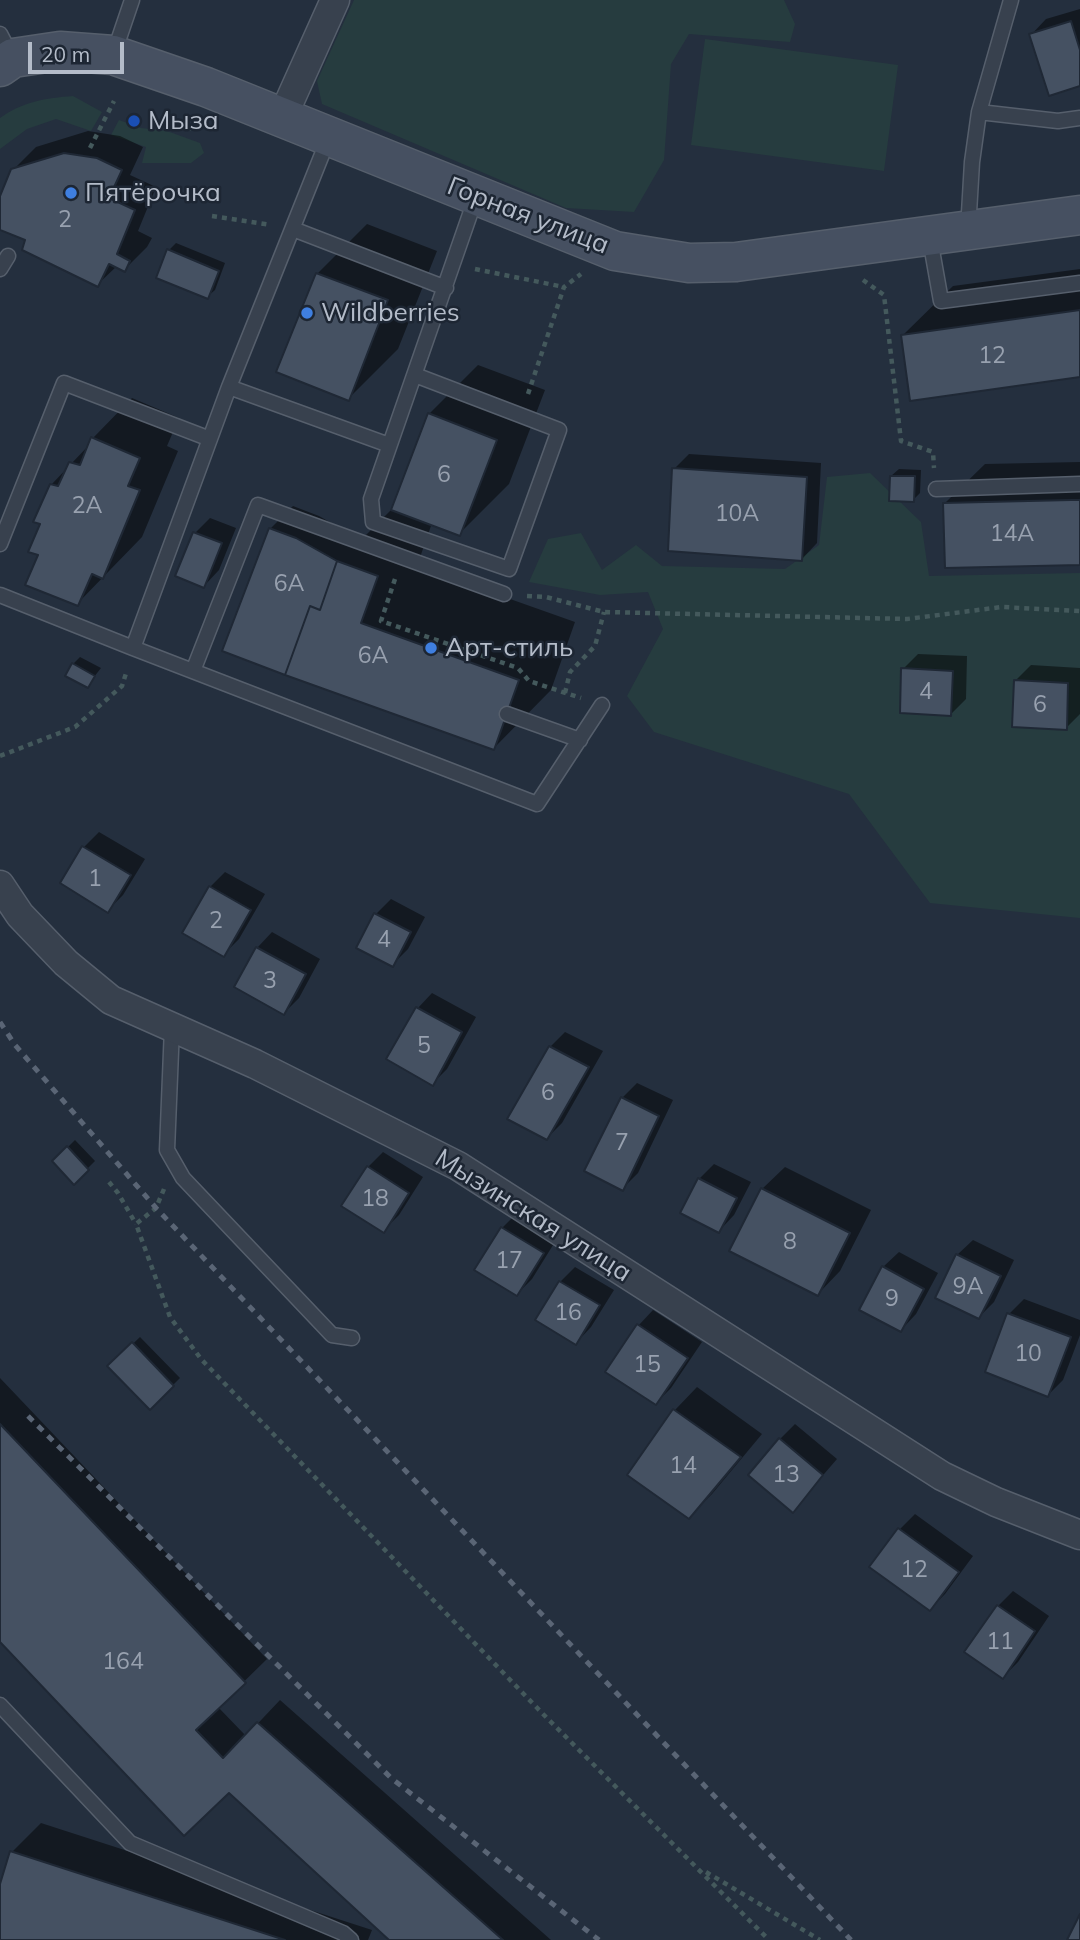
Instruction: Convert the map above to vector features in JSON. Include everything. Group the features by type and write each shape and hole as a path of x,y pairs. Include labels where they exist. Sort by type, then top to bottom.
{"main road":[{"name":"Горная улица","path":"4,53 60,51 113,55 206,87 615,251 689,263 736,262 1080,215"}],"street":[{"path":"282,118 335,0"},
{"name":"Мызинская улица","path":"0,885 20,915 66,963 111,1000 255,1064 458,1166 942,1476 996,1502 1080,1535"}],"lane":[{"path":"113,55 132,0"},
{"path":"968,231 979,112 1011,0"},
{"path":"979,112 1058,121 1080,118"},
{"path":"133,648 229,387 329,137"},
{"path":"415,375 559,430 509,569 373,522 371,499 476,197"},
{"path":"293,229 446,288"},
{"path":"929,237 941,301 1080,283"},
{"path":"0,544 64,383 210,439"},
{"path":"229,387 390,445"},
{"path":"936,489 1080,484"},
{"path":"193,671 258,505 504,594"},
{"path":"0,595 537,804 602,705"},
{"path":"507,714 580,740"},
{"path":"172,1027 167,1150 183,1178 332,1335 352,1338"},
{"path":"0,1705 130,1843 342,1933 351,1940"}],"path":[{"path":"90,148 114,101"},
{"path":"212,216 293,229"},
{"path":"521,415 564,287 615,251"},
{"path":"453,265 564,287"},
{"path":"853,273 884,295 901,441 933,452 936,489"},
{"path":"398,570 381,621 518,668 529,681 602,705"},
{"path":"504,594 546,597 604,612 907,619 1002,607 1080,611"},
{"path":"565,693 570,672 595,646 604,612"},
{"path":"0,756 75,727 122,686 133,648"},
{"path":"136,1224 156,1208 164,1190 167,1150"},
{"path":"109,1182 136,1224 170,1317 201,1359 532,1703 769,1940"},
{"path":"699,1868 820,1940"}],"green space":[{"path":"354,0 784,0 795,24 790,42 689,34 671,64 664,160 634,212 566,208 322,104 317,81"},
{"path":"705,39 898,65 884,171 691,145"},
{"path":"73,96 102,112 91,131 56,119 27,129 0,149 0,118 35,102"},
{"path":"119,120 141,128 167,131 200,143 204,153 191,163 142,163 146,147 111,135"},
{"path":"870,473 921,522 929,576 1080,573 1080,918 930,903 849,794 654,732 627,696 663,629 648,592 600,595 529,582 548,539 581,533 602,570 636,545 662,566 785,569 819,545 827,477"}],"building":[{"path":"1071,21 1080,50 1080,86 1049,96 1029,34"},
{"path":"64,153 97,158 122,170 109,198 135,210 117,254 130,261 125,272 109,264 98,287 22,250 25,240 0,230 0,196 11,169"},
{"path":"167,249 219,271 208,299 156,278"},
{"path":"316,273 388,300 349,401 276,372"},
{"path":"1080,310 1080,377 910,401 901,335"},
{"path":"428,413 497,440 460,536 391,510"},
{"path":"91,437 140,458 128,486 140,490 103,579 92,574 78,606 25,585 38,555 28,552 40,524 33,522 50,484 58,486 69,462 80,465"},
{"path":"672,468 807,477 802,561 668,551"},
{"path":"890,476 915,476 914,502 889,501"},
{"path":"1080,500 1080,565 945,568 943,503"},
{"path":"269,528 296,538 337,561 320,610 310,606 285,675 222,651"},
{"path":"193,532 222,543 204,588 175,576"},
{"path":"337,561 378,576 361,623 519,680 494,750 285,675 310,606 320,610"},
{"path":"72,663 95,676 88,688 65,676"},
{"path":"901,668 953,671 951,716 900,713"},
{"path":"1014,680 1068,683 1067,730 1012,727"},
{"path":"82,846 131,875 108,913 60,883"},
{"path":"209,886 251,910 224,957 182,933"},
{"path":"374,913 411,932 393,967 356,948"},
{"path":"256,947 306,974 284,1015 234,987"},
{"path":"416,1007 462,1032 433,1086 386,1059"},
{"path":"549,1046 589,1067 547,1140 507,1119"},
{"path":"621,1097 659,1116 623,1191 584,1171"},
{"path":"67,1146 89,1170 74,1185 52,1161"},
{"path":"367,1166 409,1193 384,1233 341,1206"},
{"path":"698,1178 737,1198 719,1233 680,1213"},
{"path":"761,1188 850,1233 818,1296 729,1251"},
{"path":"501,1227 544,1253 517,1296 474,1270"},
{"path":"956,1254 1001,1276 979,1319 935,1298"},
{"path":"882,1266 924,1289 901,1332 859,1310"},
{"path":"559,1281 600,1305 576,1345 535,1320"},
{"path":"1007,1313 1071,1337 1048,1397 985,1372"},
{"path":"637,1324 688,1358 656,1405 605,1372"},
{"path":"132,1342 174,1386 150,1410 107,1366"},
{"path":"673,1409 741,1457 689,1519 627,1475"},
{"path":"0,1424 246,1683 196,1730 223,1758 257,1722 503,1940 389,1940 229,1793 184,1836 0,1642"},
{"path":"779,1438 823,1475 793,1513 748,1475"},
{"path":"898,1528 959,1572 930,1611 869,1567"},
{"path":"997,1605 1035,1631 1003,1679 964,1652"},
{"path":"10,1851 285,1940 0,1940 0,1884"},
{"path":"1080,1914 1080,1940 1067,1940"}],"railway":[{"path":"0,1022 15,1045 156,1208 851,1940"},
{"path":"28,1416 391,1778 599,1940"}],"place":[{"name":"Мыза","path":"134,121"},
{"name":"Пятёрочка","path":"71,193"},
{"name":"Wildberries","path":"307,313"},
{"name":"Арт-стиль","path":"431,648"}]}
